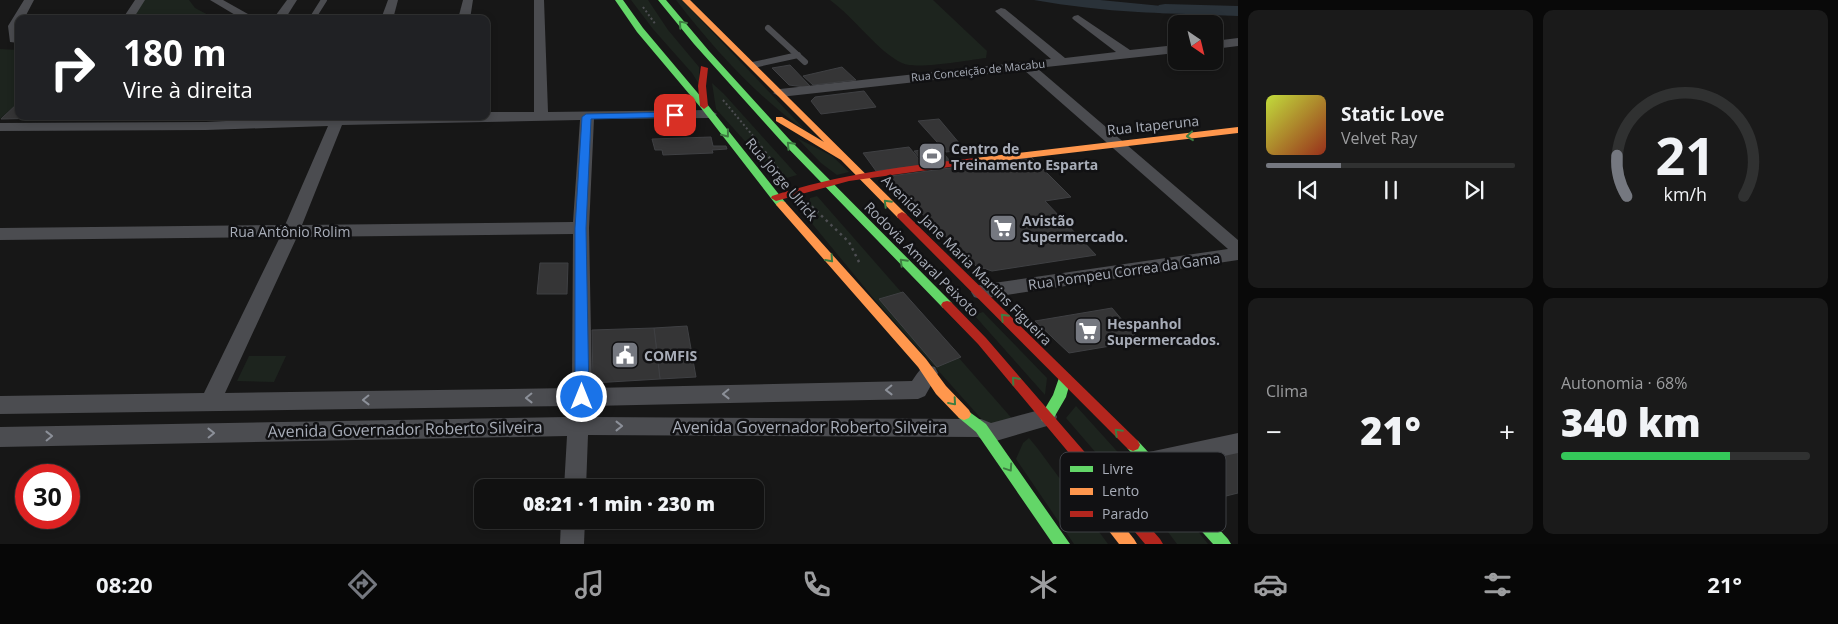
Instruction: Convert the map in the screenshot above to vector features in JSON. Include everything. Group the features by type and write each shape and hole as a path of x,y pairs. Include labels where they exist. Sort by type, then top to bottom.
{"main road":[{"name":"Rua Jorge Ulrick","path":"619,0 640,30 707,110 776,198 922,362 928,373 967,417 981,428 1062,544"},
{"path":"652,0 674,32 704,68 783,155"},
{"name":"Rodovia Amaral Peixoto","path":"662,0 737,87 824,182 982,341 1034,419 1066,452"},
{"name":"Avenida Jane Maria Martins Figueira","path":"686,0 780,92 860,176 980,292 1065,380 1139,452"},
{"path":"704,68 702,86 707,110"},
{"path":"737,87 789,126 842,157"},
{"name":"Rua Itaperuna","path":"776,198 810,185 860,176 1117,144 1235,133"},
{"path":"802,175 821,196"},
{"path":"824,182 849,187"},
{"path":"925,267 957,304 982,341"},
{"path":"1034,419 1059,397 1065,380"},
{"path":"1119,532 1128,544"},
{"name":"Rodovia Amaral Peixoto","path":"1143,532 1155,544"},
{"name":"Avenida Jane Maria Martins Figueira","path":"1212,532 1223,544"}],"street":[{"path":"20,15 29,0"},
{"path":"128,15 140,0"},
{"path":"215,0 243,15"},
{"path":"282,15 292,0"},
{"path":"388,15 394,0"},
{"path":"465,15 468,0"},
{"path":"539,0 541,116"},
{"path":"1001,11 1061,62"},
{"path":"1078,18 1127,54"},
{"path":"1223,44 1238,42"},
{"name":"Rua Conceição de Macabu","path":"780,92 1168,50"},
{"path":"1027,66 1238,249"},
{"path":"490,117 586,117 707,110"},
{"path":"575,479 578,426 582,397 581,228 586,117"},
{"path":"0,127 252,120"},
{"path":"210,403 291,230 337,120"},
{"name":"Rua Antônio Rolim","path":"0,234 581,228"},
{"name":"Rua Pompeu Correa da Gama","path":"980,292 1238,254"},
{"name":"Avenida Governador Roberto Silveira","path":"0,405 582,397 918,390 928,373"},
{"name":"Avenida Governador Roberto Silveira","path":"0,437 578,426 981,428 989,434 1034,419"},
{"path":"1196,452 1238,443"},
{"path":"572,544 573,529"}],"lane":[{"path":"315,15 324,0"},
{"path":"768,28 805,62"},
{"path":"753,65 798,55"}],"shaded area":[{"path":"143,0 189,0 195,8 208,15 134,15"},
{"path":"631,0 648,0 668,30 699,67 699,84 692,73 653,29"},
{"path":"676,0 682,0 807,132 770,103 737,71"},
{"path":"830,0 933,0 987,51 986,58 930,65 902,63 884,51"},
{"path":"1034,0 1100,0 1203,10 1179,13 1138,12 1086,8"},
{"path":"0,49 15,50 15,106 0,119"},
{"path":"712,83 797,175 780,180 716,109"},
{"path":"797,138 832,156 849,172 837,175 821,163"},
{"path":"817,196 1015,422 986,424 875,300 805,215 810,198"},
{"path":"983,312 1047,378 1045,395 974,315"},
{"path":"249,356 286,356 274,382 237,381"},
{"path":"1076,406 1118,452 1095,452 1066,418"},
{"path":"1029,438 1060,479 1060,523 1016,459 1023,443"},
{"path":"1066,532 1099,532 1108,544 1074,544"},
{"path":"1168,532 1199,532 1208,544 1177,544"}],"building":[{"path":"790,65 810,86 789,85 772,68"},
{"path":"842,67 856,80 813,85 803,76"},
{"path":"864,91 876,107 821,114 811,101 815,97"},
{"path":"15,106 15,119 1,119"},
{"path":"939,119 965,150 946,152 918,121"},
{"path":"711,137 713,146 726,146 727,149 712,150 713,153 663,155 662,150 655,150 652,139"},
{"path":"909,147 924,165 876,171 863,153"},
{"name":"Centro de Treinamento Esparta","path":"939,148 950,161 925,164 914,151"},
{"name":"Avistão Supermercado.","path":"1031,157 1071,197 1045,201 1096,255 992,271 976,266 887,180 891,176"},
{"path":"540,263 568,263 567,294 537,294"},
{"path":"903,292 961,357 937,367 879,299"},
{"name":"Hespanhol Supermercados.","path":"1112,308 1140,341 1069,353 1035,321"},
{"path":"687,326 696,377 660,379 654,328"},
{"name":"COMFIS","path":"654,328 660,379 593,383 592,330"},
{"path":"1238,449 1238,493 1226,496 1226,452 1223,452"}],"waterway":[{"path":"1165,9 1238,11"}],"traffic: fast":[{"path":"619,0 640,30 704,106 781,204"},
{"path":"662,0 697,42 786,140 947,305"},
{"path":"1047,417 1059,397 1065,379"},
{"path":"964,414 981,428 1062,544"},
{"path":"1133,445 1139,452"},
{"path":"1212,532 1223,544"}],"traffic: slow":[{"path":"686,0 902,216"},
{"path":"779,119 842,157"},
{"path":"975,161 1238,130"},
{"path":"781,204 922,363 941,390 964,414"},
{"path":"1119,532 1129,544"}],"traffic: jam":[{"path":"704,68 702,86 704,106"},
{"path":"776,198 849,178 975,161"},
{"path":"902,216 1133,445"},
{"path":"947,305 982,341 1077,452"},
{"path":"1145,532 1155,544"}],"place":[{"name":"Centro de Treinamento Esparta","path":"932,156"},
{"name":"Avistão Supermercado.","path":"1003,228"},
{"name":"Hespanhol Supermercados.","path":"1088,331"},
{"name":"COMFIS","path":"625,355"}],"route":[{"path":"582,397 581,228 586,117 675,115"}]}
